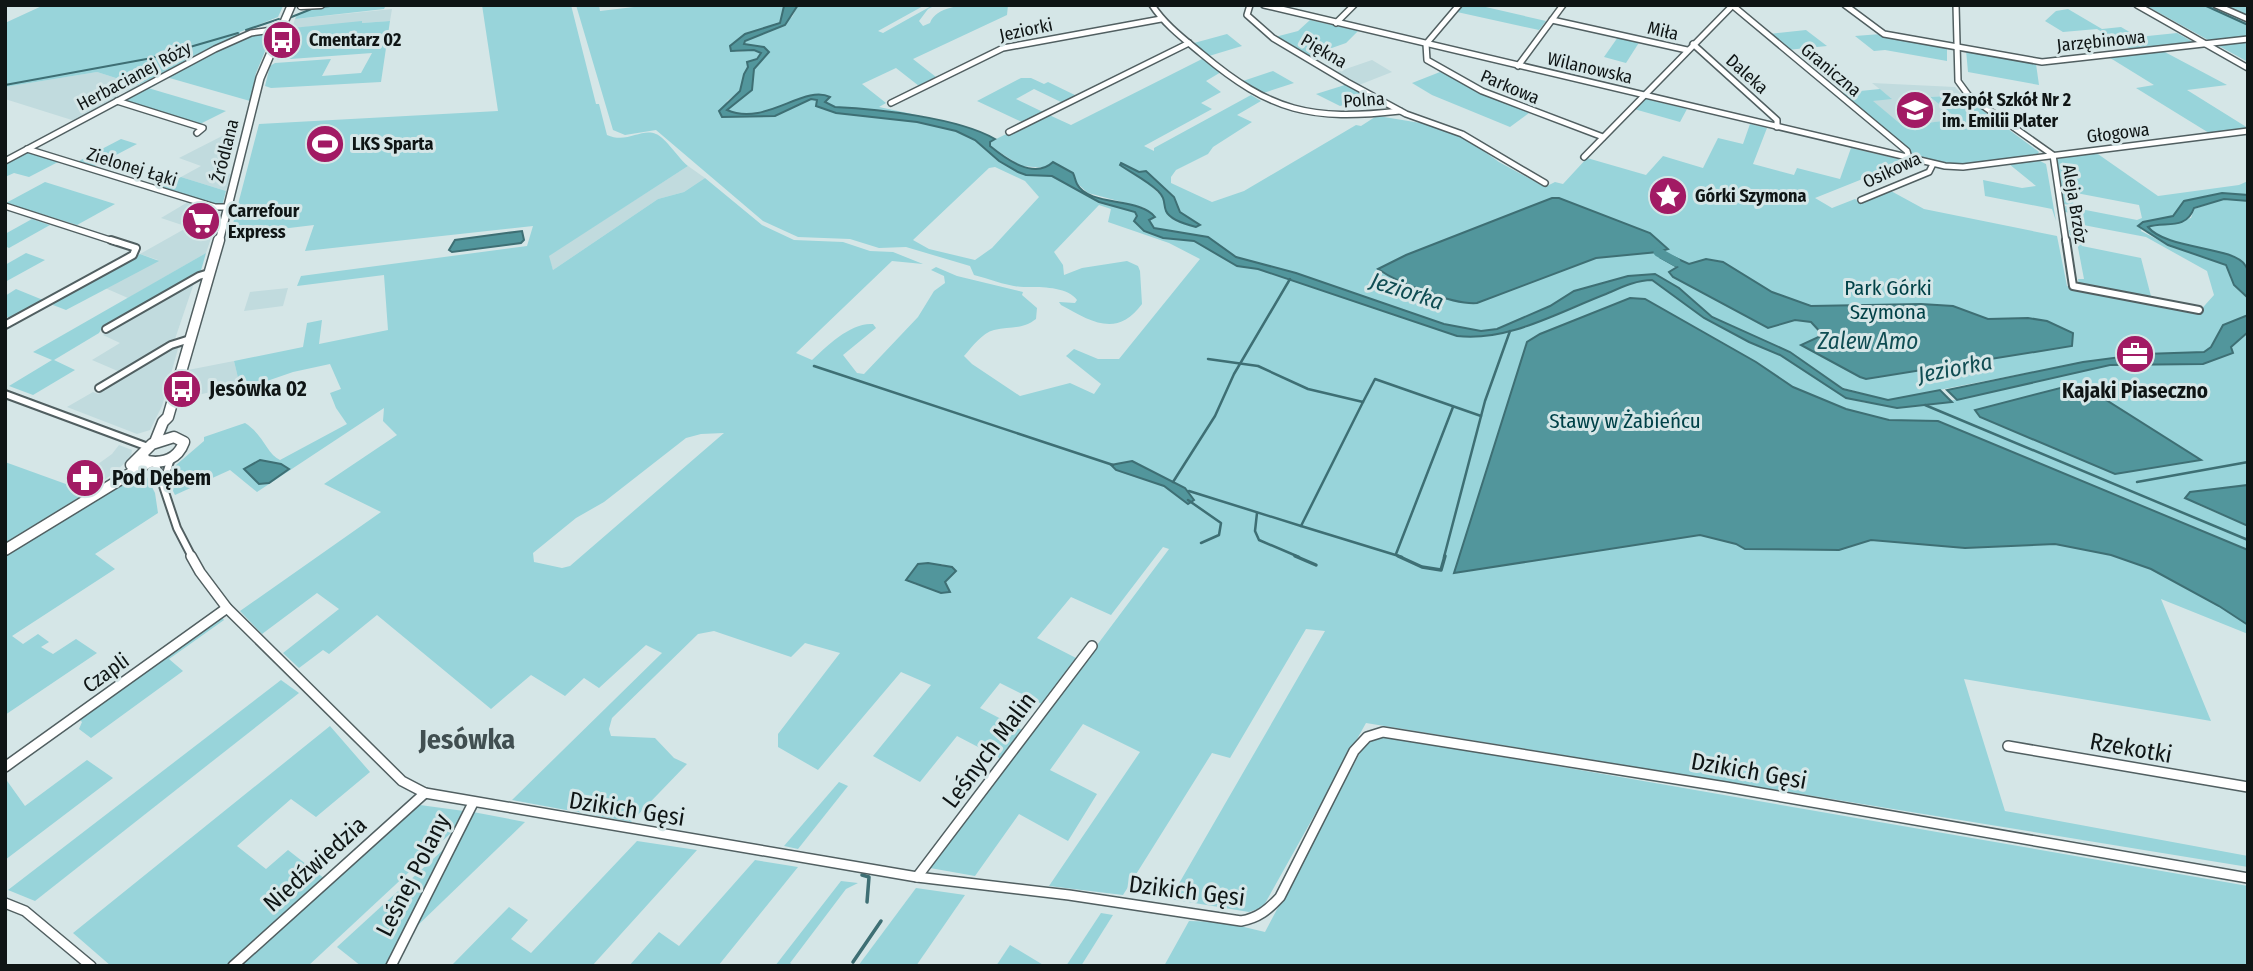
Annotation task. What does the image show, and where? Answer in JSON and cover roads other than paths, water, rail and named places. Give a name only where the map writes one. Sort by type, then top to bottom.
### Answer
[{"type":"main road","name":"Źródlana","points":[[150,454],[163,422],[168,417],[229,207],[260,78],[286,16],[297,6]]},
{"type":"main road","name":"Źródlana","points":[[168,417],[171,438],[181,439],[184,444],[171,458]]},
{"type":"main road","points":[[5,550],[114,481],[171,438]]},
{"type":"main road","points":[[150,454],[171,458]]},
{"type":"street","points":[[297,6],[321,5]]},
{"type":"street","points":[[1152,5],[1161,19]]},
{"type":"street","name":"Piękna","points":[[1250,5],[1247,15],[1255,26],[1400,111]]},
{"type":"street","name":"Wilanowska","points":[[1264,5],[1909,158]]},
{"type":"street","points":[[1336,23],[1354,5]]},
{"type":"street","points":[[1426,44],[1459,5]]},
{"type":"street","points":[[1518,66],[1563,5]]},
{"type":"street","points":[[1584,157],[1731,5]]},
{"type":"street","name":"Graniczna","points":[[1731,5],[1906,152],[1909,158]]},
{"type":"street","name":"Jarzębinowa","points":[[1845,5],[1884,34],[2042,62],[2248,39]]},
{"type":"street","name":"Aleja Brzóz","points":[[1956,5],[1958,81],[1965,91],[2053,155],[2073,286],[2199,310]]},
{"type":"street","points":[[2137,5],[2248,68]]},
{"type":"street","points":[[2216,5],[2248,19]]},
{"type":"street","name":"Polna","points":[[1161,19],[1251,93],[1287,109],[1315,115],[1340,116],[1400,111],[1460,132],[1521,174],[1545,183]]},
{"type":"street","name":"Jeziorki","points":[[891,103],[1003,48],[1161,19]]},
{"type":"street","name":"Miła","points":[[1552,20],[1687,50]]},
{"type":"street","name":"Herbacianej Róży","points":[[5,160],[215,49],[251,33],[280,29]]},
{"type":"street","points":[[1009,132],[1189,43]]},
{"type":"street","name":"Parkowa","points":[[1426,44],[1427,60],[1446,73],[1524,108],[1603,138]]},
{"type":"street","name":"Daleka","points":[[1693,44],[1777,120],[1777,127]]},
{"type":"street","points":[[117,101],[203,128],[197,133]]},
{"type":"street","name":"Głogowa","points":[[1909,158],[1963,167],[2248,131]]},
{"type":"street","name":"Zielonej Łąki","points":[[27,149],[215,208],[229,207]]},
{"type":"street","name":"Osikowa","points":[[1861,200],[1928,172],[1933,164]]},
{"type":"street","points":[[5,206],[136,248],[133,256],[5,325]]},
{"type":"street","points":[[106,329],[199,276],[209,273]]},
{"type":"street","points":[[99,388],[170,345],[190,339]]},
{"type":"street","points":[[5,394],[150,454]]},
{"type":"street","name":"Dzikich Gęsi","points":[[150,454],[183,539],[200,572],[227,608],[401,781],[425,793],[473,803],[916,877],[1069,895],[1241,920],[1254,919],[1263,915],[1280,897],[1354,751],[1367,737],[1383,732],[1726,787],[2248,878]]},
{"type":"street","points":[[163,484],[171,458]]},
{"type":"street","name":"Czapli","points":[[5,767],[227,608]]},
{"type":"street","name":"Leśnych Malin","points":[[916,877],[1092,646]]},
{"type":"street","name":"Rzekotki","points":[[2008,746],[2248,787]]},
{"type":"street","name":"Niedźwiedzia","points":[[233,966],[425,793]]},
{"type":"street","name":"Leśnej Polany","points":[[391,966],[473,803]]},
{"type":"street","points":[[5,903],[26,911],[91,966]]},
{"type":"water","points":[[798,5],[785,25],[745,41],[744,44],[764,47],[769,52],[754,69],[752,90],[727,110],[741,114],[755,113],[808,96],[820,95],[830,97],[825,102],[835,107],[895,112],[961,125],[995,139],[990,142],[990,146],[1020,166],[1037,169],[1053,162],[1073,173],[1077,184],[1092,196],[1148,211],[1155,217],[1149,220],[1154,228],[1208,237],[1236,257],[1296,273],[1444,324],[1481,331],[1497,329],[1550,306],[1574,291],[1628,276],[1655,274],[1679,288],[1712,317],[1790,352],[1843,389],[1888,400],[1940,390],[1952,402],[1897,408],[1846,398],[1780,355],[1704,318],[1652,280],[1628,285],[1514,330],[1476,337],[1457,336],[1258,269],[1237,266],[1194,241],[1163,238],[1144,231],[1134,221],[1137,216],[1135,212],[1099,202],[1052,176],[1018,172],[999,161],[975,140],[956,131],[917,122],[836,113],[816,106],[817,100],[811,99],[775,116],[722,117],[719,111],[740,91],[748,67],[747,62],[757,59],[761,53],[754,50],[731,51],[730,46],[745,34],[780,23],[784,6]]},
{"type":"water","points":[[1121,163],[1139,172],[1146,171],[1174,197],[1180,212],[1200,225],[1196,227],[1171,217],[1158,191],[1120,165]]},
{"type":"water","points":[[2222,193],[2248,195],[2248,201],[2224,199],[2194,208],[2186,220],[2180,223],[2148,227],[2169,240],[2238,259],[2248,272],[2248,298],[2234,285],[2226,265],[2168,245],[2138,226],[2143,222],[2173,216],[2184,201]]},
{"type":"water","points":[[1552,198],[1559,198],[1650,233],[1668,249],[1596,258],[1477,303],[1467,303],[1426,292],[1378,269],[1406,255]]},
{"type":"water","points":[[522,231],[524,240],[521,243],[452,252],[449,250],[455,240]]},
{"type":"water","name":"Zalew Amo","points":[[1669,255],[1689,264],[1706,259],[1723,262],[1772,292],[1811,306],[1953,306],[1988,319],[2028,318],[2047,321],[2073,333],[2072,346],[1866,379],[1801,345],[1823,335],[1811,322],[1795,320],[1768,328],[1673,277],[1669,272],[1677,267],[1661,258]]},
{"type":"water","name":"Stawy w Żabieńcu","points":[[1630,298],[1645,299],[1756,362],[1793,387],[1846,409],[1889,420],[1938,421],[2248,550],[2248,625],[2151,569],[2111,555],[2055,544],[1965,548],[1871,540],[1839,550],[1745,549],[1736,544],[1700,535],[1454,573],[1527,342],[1540,334]]},
{"type":"water","points":[[2248,315],[2248,332],[2231,347],[2233,353],[2203,364],[2110,365],[1957,400],[1947,390],[2083,362],[2144,354],[2204,352],[2211,347],[2223,325]]},
{"type":"water","points":[[2076,384],[2087,388],[2201,460],[2115,474],[1980,417],[1975,410]]},
{"type":"water","points":[[260,460],[281,464],[289,469],[269,483],[259,484],[244,469]]},
{"type":"water","points":[[1132,461],[1185,488],[1194,500],[1188,504],[1164,486],[1116,470],[1111,465]]},
{"type":"water","points":[[2248,485],[2248,526],[2185,498],[2190,492]]},
{"type":"water","points":[[918,564],[952,567],[956,571],[945,582],[950,592],[941,593],[906,580]]},
{"type":"waterway","points":[[321,7],[339,5]]},
{"type":"waterway","points":[[2204,5],[2248,25]]},
{"type":"waterway","points":[[289,18],[314,8]]},
{"type":"waterway","points":[[246,30],[279,19]]},
{"type":"waterway","points":[[5,85],[152,58],[238,33]]},
{"type":"waterway","points":[[1658,252],[1676,262]]},
{"type":"waterway","points":[[1240,364],[1290,279]]},
{"type":"waterway","points":[[1444,557],[1485,401],[1510,331]]},
{"type":"waterway","points":[[1208,359],[1240,364]]},
{"type":"waterway","points":[[1173,482],[1215,416],[1240,364]]},
{"type":"waterway","points":[[1240,364],[1258,366],[1308,389],[1363,402]]},
{"type":"waterway","points":[[814,366],[1113,465]]},
{"type":"waterway","points":[[1363,402],[1375,379],[1481,416]]},
{"type":"waterway","points":[[1301,526],[1363,402]]},
{"type":"waterway","points":[[1925,405],[2248,540]]},
{"type":"waterway","points":[[1396,554],[1453,407]]},
{"type":"waterway","points":[[2137,482],[2248,462]]},
{"type":"waterway","points":[[1189,491],[1301,526]]},
{"type":"waterway","points":[[1188,500],[1221,523],[1219,535],[1201,543]]},
{"type":"waterway","points":[[1257,513],[1255,531],[1259,540],[1299,557]]},
{"type":"waterway","points":[[1301,526],[1402,557]]},
{"type":"waterway","points":[[1295,556],[1316,565]]},
{"type":"waterway","points":[[1398,556],[1422,567],[1441,570],[1445,556]]},
{"type":"waterway","points":[[862,875],[869,877],[867,902]]},
{"type":"waterway","points":[[853,962],[881,921]]},
{"type":"place","name":"Cmentarz 02","points":[[282,40]]},
{"type":"place","name":"Zespół Szkół Nr 2 im. Emilii Plater","points":[[1915,110]]},
{"type":"place","name":"LKS Sparta","points":[[325,144]]},
{"type":"place","name":"Górki Szymona","points":[[1668,196]]},
{"type":"place","name":"Carrefour Express","points":[[201,221]]},
{"type":"place","name":"Kajaki Piaseczno","points":[[2135,354]]},
{"type":"place","name":"Jesówka 02","points":[[182,389]]},
{"type":"place","name":"Pod Dębem","points":[[85,478]]},
{"type":"district","name":"Jesówka","points":[[467,739]]},
{"type":"park label","name":"Park Górki Szymona","points":[[1888,300]]},
{"type":"water label","name":"Jeziorka","points":[[1407,291]]},
{"type":"water label","name":"Jeziorka","points":[[1955,368]]}]
